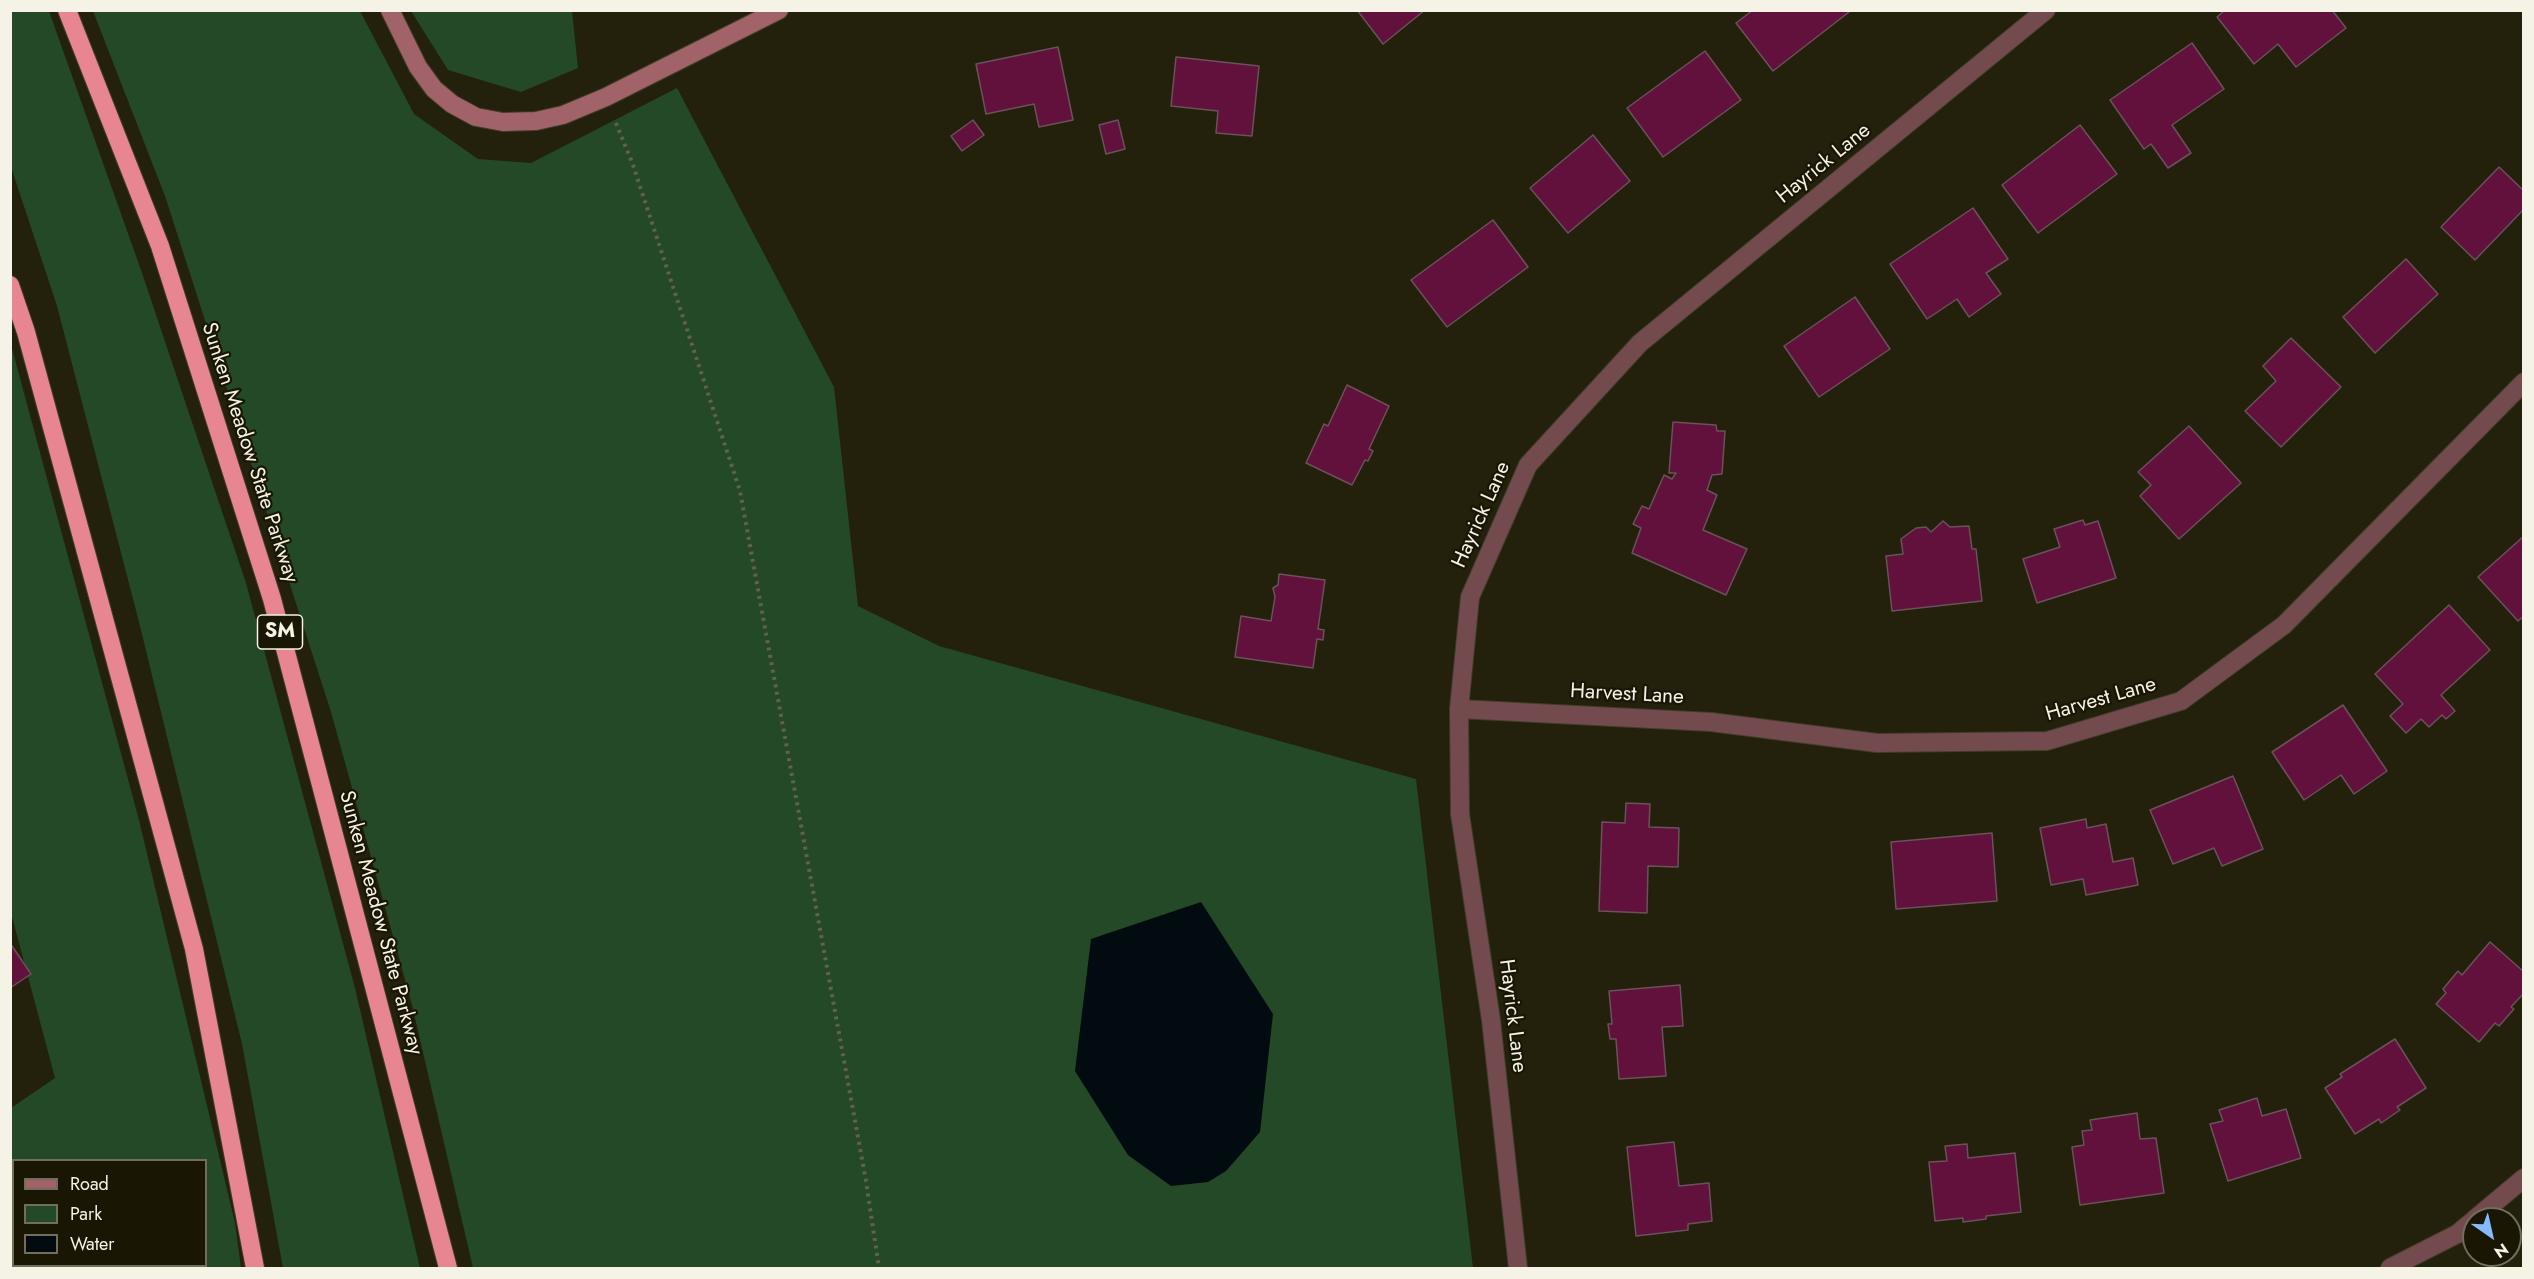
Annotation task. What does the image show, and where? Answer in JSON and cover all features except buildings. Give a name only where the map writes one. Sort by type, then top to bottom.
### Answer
[{"type":"highway","name":"Sunken Meadow State Parkway","points":[[67,10],[160,246],[272,599],[448,1269]]},
{"type":"highway","points":[[10,285],[29,343],[194,949],[255,1269]]},
{"type":"street","points":[[390,10],[418,67],[434,88],[452,104],[476,117],[503,122],[536,121],[563,115],[606,97],[779,10]]},
{"type":"street","name":"Hayrick Lane","points":[[1518,1269],[1491,1020],[1460,814],[1459,709],[1470,597],[1528,465],[1640,343],[2046,10]]},
{"type":"street","name":"Harvest Lane","points":[[1459,709],[1711,722],[1877,743],[2047,741],[2181,700],[2284,625],[2523,382]]},
{"type":"street","points":[[2488,1207],[2523,1178]]},
{"type":"street","points":[[2390,1269],[2462,1230]]},
{"type":"path","points":[[606,97],[633,165],[740,491],[866,1182],[879,1269]]},
{"type":"green space","points":[[10,11],[49,11],[141,270],[246,583],[355,988],[420,1268],[283,1268],[242,1044],[139,622],[57,306],[11,167]]},
{"type":"green space","points":[[93,11],[360,11],[414,114],[478,159],[531,163],[677,88],[834,387],[858,606],[939,646],[1416,779],[1473,1268],[473,1268],[412,1005],[331,712],[165,196]]},
{"type":"green space","points":[[411,11],[572,11],[578,68],[521,92],[448,70]]},
{"type":"green space","points":[[10,341],[139,820],[235,1223],[241,1268],[11,1268],[11,1108],[55,1078],[11,913]]},
{"type":"water","points":[[1201,902],[1273,1014],[1260,1132],[1226,1171],[1208,1182],[1171,1186],[1128,1155],[1075,1071],[1091,939]]}]
